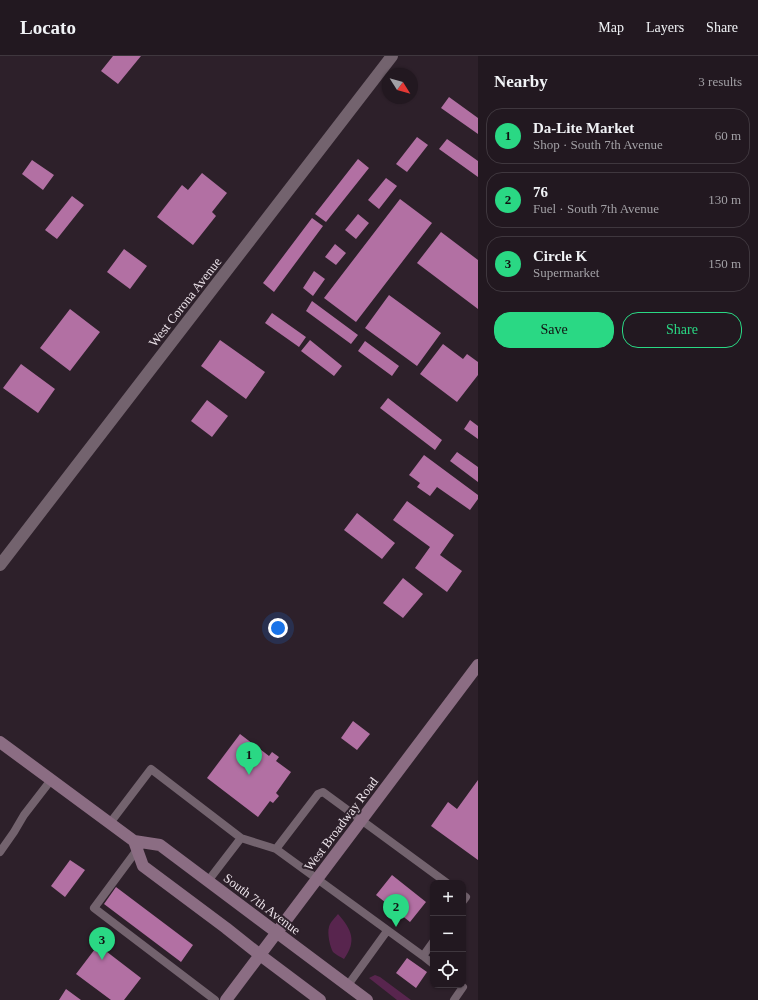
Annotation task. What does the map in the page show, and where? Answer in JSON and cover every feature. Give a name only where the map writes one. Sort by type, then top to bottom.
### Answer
[{"type":"main road","name":"West Broadway Road","points":[[226,1000],[478,665]]},
{"type":"main road","name":"South 7th Avenue","points":[[0,742],[110,823],[136,846],[143,866],[320,1000]]},
{"type":"main road","name":"South 7th Avenue","points":[[136,846],[160,845],[367,1000]]},
{"type":"street","name":"West Corona Avenue","points":[[0,564],[392,56]]},
{"type":"lane","points":[[110,823],[151,769],[241,838],[276,850],[430,962]]},
{"type":"lane","points":[[0,852],[24,814],[51,780]]},
{"type":"lane","points":[[276,850],[318,794],[323,792],[443,880]]},
{"type":"lane","points":[[208,881],[241,838]]},
{"type":"lane","points":[[136,846],[94,908],[215,1000]]},
{"type":"lane","points":[[348,985],[388,931]]},
{"type":"lane","points":[[423,956],[430,946]]},
{"type":"lane","points":[[454,1000],[462,988]]},
{"type":"shaded area","points":[[338,914],[347,925],[352,941],[351,947],[344,959],[333,952],[328,930],[331,922]]},
{"type":"shaded area","points":[[375,975],[380,977],[411,1000],[397,1000],[369,978]]},
{"type":"building","points":[[113,56],[141,56],[118,84],[101,71]]},
{"type":"building","points":[[449,97],[478,118],[478,134],[441,108]]},
{"type":"building","points":[[417,137],[428,145],[407,172],[396,164]]},
{"type":"building","points":[[447,139],[478,161],[478,177],[439,149]]},
{"type":"building","points":[[358,159],[369,168],[326,222],[315,214]]},
{"type":"building","points":[[32,160],[54,175],[43,190],[22,174]]},
{"type":"building","points":[[202,173],[227,193],[212,212],[216,216],[193,245],[157,217],[182,185],[188,190]]},
{"type":"building","points":[[386,178],[397,186],[379,209],[368,200]]},
{"type":"building","points":[[72,196],[84,205],[57,239],[45,230]]},
{"type":"building","points":[[400,199],[432,223],[356,322],[324,298]]},
{"type":"building","points":[[358,214],[369,223],[356,239],[345,230]]},
{"type":"building","points":[[312,218],[323,226],[274,292],[263,283]]},
{"type":"building","points":[[441,232],[478,260],[478,309],[417,263]]},
{"type":"building","points":[[335,244],[346,253],[336,265],[325,257]]},
{"type":"building","points":[[124,249],[147,266],[130,289],[107,272]]},
{"type":"building","points":[[314,271],[325,279],[313,296],[303,288]]},
{"type":"building","points":[[389,295],[441,333],[417,366],[365,328]]},
{"type":"building","points":[[312,301],[358,335],[351,344],[306,311]]},
{"type":"building","points":[[70,309],[100,332],[70,371],[40,348]]},
{"type":"building","points":[[272,313],[306,337],[299,347],[265,323]]},
{"type":"building","points":[[220,340],[265,372],[246,399],[201,366]]},
{"type":"building","points":[[310,340],[342,366],[334,376],[301,351]]},
{"type":"building","points":[[365,341],[399,366],[392,376],[358,351]]},
{"type":"building","points":[[443,344],[463,359],[467,354],[478,362],[478,375],[457,402],[420,374]]},
{"type":"building","points":[[21,364],[55,389],[38,413],[3,388]]},
{"type":"building","points":[[388,398],[442,440],[435,450],[380,408]]},
{"type":"building","points":[[207,400],[228,416],[212,437],[191,421]]},
{"type":"building","points":[[470,420],[478,426],[478,439],[464,429]]},
{"type":"building","points":[[457,452],[478,467],[478,482],[450,461]]},
{"type":"building","points":[[424,455],[478,495],[478,499],[470,510],[437,487],[430,496],[417,487],[420,483],[409,475]]},
{"type":"building","points":[[407,501],[454,535],[440,555],[462,571],[447,592],[415,568],[430,547],[393,520]]},
{"type":"building","points":[[357,513],[395,543],[382,559],[344,530]]},
{"type":"building","points":[[403,578],[423,594],[403,618],[383,603]]},
{"type":"building","points":[[353,721],[370,734],[357,750],[341,738]]},
{"type":"building","points":[[240,734],[269,756],[272,752],[279,757],[276,761],[291,772],[276,793],[279,796],[273,803],[270,801],[258,817],[207,778]]},
{"type":"building","points":[[478,780],[478,860],[431,826],[448,802],[457,809]]},
{"type":"building","points":[[70,860],[85,870],[65,897],[51,886]]},
{"type":"building","points":[[392,875],[426,902],[410,922],[376,895]]},
{"type":"building","points":[[116,887],[193,945],[181,962],[104,904]]},
{"type":"building","points":[[98,945],[141,978],[124,1000],[111,1000],[76,974]]},
{"type":"building","points":[[407,958],[427,972],[416,988],[396,973]]},
{"type":"building","points":[[66,989],[81,1000],[59,1000]]},
{"type":"place","name":"Da-Lite Market","points":[[249,775]]},
{"type":"place","name":"76","points":[[396,927]]},
{"type":"place","name":"Circle K","points":[[102,960]]}]
